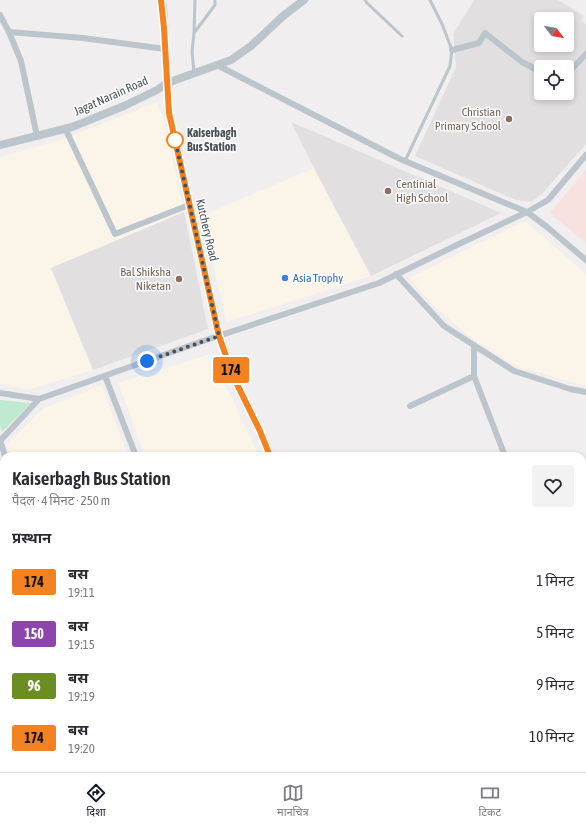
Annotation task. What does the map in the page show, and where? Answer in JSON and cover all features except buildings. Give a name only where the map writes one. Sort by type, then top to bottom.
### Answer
[{"type":"street","name":"Kutchery Road","points":[[161,0],[163,6],[169,113],[219,336],[233,376],[260,431],[268,452]]},
{"type":"street","name":"Jagat Narain Road","points":[[0,145],[72,126],[124,106],[157,90],[167,82],[231,60],[251,46],[283,16],[304,0]]},
{"type":"street","points":[[0,15],[21,62],[37,136]]},
{"type":"street","points":[[5,28],[165,49]]},
{"type":"street","points":[[452,50],[479,43],[485,33],[522,62],[534,68]]},
{"type":"street","points":[[574,67],[586,54]]},
{"type":"street","points":[[217,65],[405,161],[527,212],[586,260]]},
{"type":"street","points":[[65,128],[115,234],[189,205]]},
{"type":"street","points":[[4,452],[0,441],[39,399],[219,336],[379,283],[527,212],[548,200],[586,155]]},
{"type":"street","points":[[396,274],[444,326],[514,371],[586,392]]},
{"type":"street","points":[[474,345],[474,376],[503,452]]},
{"type":"street","points":[[105,376],[134,452]]},
{"type":"street","points":[[410,406],[474,376]]},
{"type":"street","points":[[0,393],[39,399]]},
{"type":"lane","points":[[194,73],[192,52],[195,0]]},
{"type":"lane","points":[[194,33],[215,4],[214,0]]},
{"type":"lane","points":[[365,0],[402,36]]},
{"type":"lane","points":[[405,161],[450,66],[452,50],[442,24],[430,0]]},
{"type":"shaded area","name":"Christian Primary School","points":[[474,0],[558,0],[584,16],[581,21],[586,24],[586,144],[541,195],[531,202],[516,200],[415,156],[456,67],[453,34]]},
{"type":"shaded area","points":[[157,102],[164,119],[184,212],[51,268],[93,370],[27,390],[0,383],[0,157],[63,139]]},
{"type":"shaded area","name":"Centinial High School","points":[[291,122],[501,213],[371,276]]},
{"type":"shaded area","points":[[314,168],[371,276],[227,322],[201,216]]},
{"type":"shaded area","points":[[586,170],[586,243],[550,213]]},
{"type":"shaded area","points":[[184,212],[208,329],[93,370],[51,268]]},
{"type":"shaded area","points":[[525,221],[586,274],[586,386],[517,367],[469,336],[434,306],[409,278]]},
{"type":"shaded area","points":[[211,354],[257,452],[144,452],[118,383]]},
{"type":"shaded area","points":[[102,385],[127,452],[10,452],[7,444],[44,408]]},
{"type":"green space","points":[[0,400],[31,403],[2,432],[0,427]]},
{"type":"bus line","name":"174","points":[[161,0],[163,6],[169,113],[219,336],[233,376],[260,431],[268,452]]},
{"type":"place","name":"Christian Primary School","points":[[509,119]]},
{"type":"place","name":"Kaiserbagh Bus Station","points":[[175,140]]},
{"type":"place","name":"Centinial High School","points":[[388,191]]},
{"type":"place","name":"Asia Trophy","points":[[285,278]]},
{"type":"place","name":"Bal Shiksha Niketan","points":[[179,279]]},
{"type":"route","points":[[147,361],[219,336],[175,140]]}]
